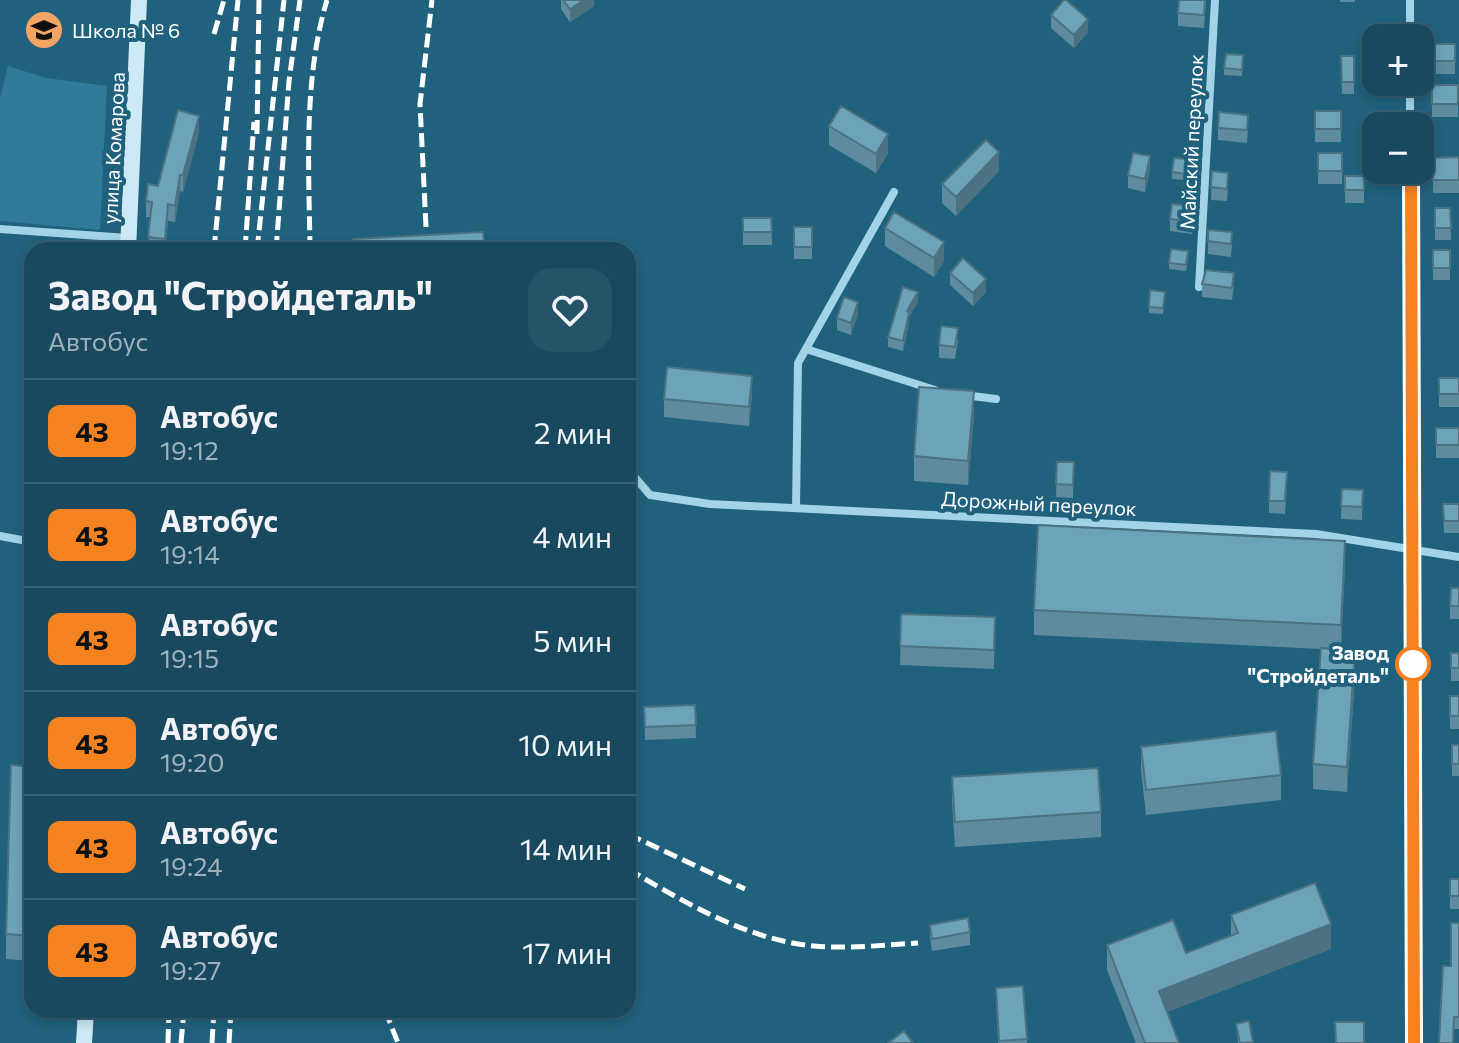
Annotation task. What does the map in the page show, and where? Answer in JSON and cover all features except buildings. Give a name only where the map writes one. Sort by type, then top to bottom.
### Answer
[{"type":"main road","name":"улица Комарова","points":[[128,242],[139,0]]},
{"type":"main road","points":[[84,1043],[86,1018]]},
{"type":"street","name":"Майский переулок","points":[[1199,287],[1215,0]]},
{"type":"street","points":[[1410,0],[1410,24]]},
{"type":"street","points":[[1411,184],[1414,1043]]},
{"type":"street","points":[[796,508],[798,363],[894,192]]},
{"type":"street","points":[[0,229],[111,242]]},
{"type":"street","points":[[806,349],[940,392]]},
{"type":"street","points":[[954,394],[996,399]]},
{"type":"street","name":"Дорожный переулок","points":[[636,478],[650,495],[710,504],[1300,533],[1459,557]]},
{"type":"street","points":[[0,536],[24,540]]},
{"type":"shaded area","points":[[8,66],[46,78],[107,86],[100,230],[0,221],[0,98]]},
{"type":"railway","points":[[214,34],[224,0]]},
{"type":"railway","points":[[215,242],[238,0]]},
{"type":"railway","points":[[257,134],[259,0]]},
{"type":"railway","points":[[258,242],[284,0]]},
{"type":"railway","points":[[277,242],[289,81],[300,0]]},
{"type":"railway","points":[[310,242],[311,93],[319,30],[327,0]]},
{"type":"railway","points":[[426,227],[420,104],[432,0]]},
{"type":"railway","points":[[246,242],[254,122]]},
{"type":"railway","points":[[636,838],[745,889]]},
{"type":"railway","points":[[636,874],[717,918],[789,942],[827,947],[918,943]]},
{"type":"railway","points":[[168,1043],[169,1018]]},
{"type":"railway","points":[[181,1043],[183,1018]]},
{"type":"railway","points":[[212,1043],[214,1018]]},
{"type":"railway","points":[[229,1043],[231,1018]]},
{"type":"railway","points":[[388,1018],[398,1043]]},
{"type":"bus line","name":"43","points":[[1411,184],[1414,1043]]},
{"type":"place","name":"Школа № 6","points":[[44,30]]},
{"type":"place","name":"Завод \"Стройдеталь\"","points":[[1413,664]]}]
